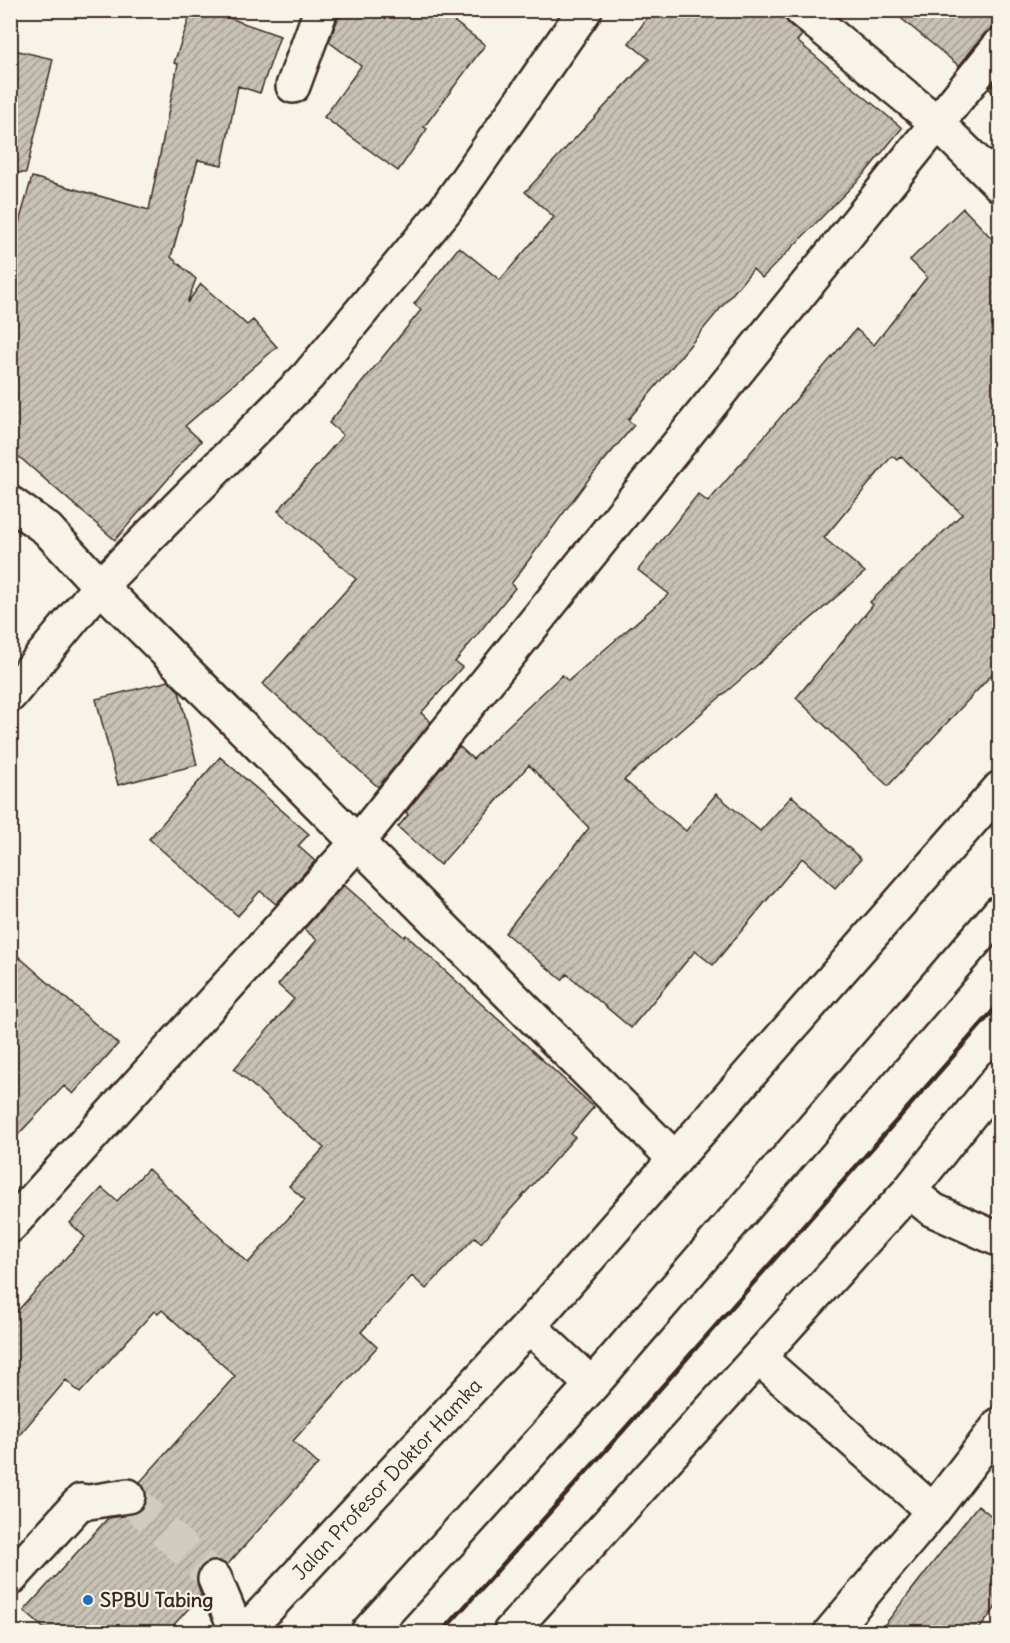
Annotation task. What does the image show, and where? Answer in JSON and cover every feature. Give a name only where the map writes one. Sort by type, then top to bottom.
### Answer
[{"type":"main road","points":[[294,86],[321,10]]},
{"type":"main road","points":[[10,695],[100,586],[309,376],[446,209],[585,10]]},
{"type":"main road","points":[[801,10],[936,122],[999,185]]},
{"type":"main road","points":[[10,1226],[357,843],[999,45]]},
{"type":"main road","points":[[10,503],[47,529],[100,586],[675,1159]]},
{"type":"main road","name":"Jalan Profesor Doktor Hamka","points":[[245,1632],[529,1326],[999,788]]},
{"type":"main road","points":[[368,1632],[592,1385],[999,912]]},
{"type":"main road","points":[[510,1632],[909,1191],[999,1077]]},
{"type":"main road","points":[[909,1191],[933,1210],[999,1240]]},
{"type":"main road","points":[[529,1326],[592,1385]]},
{"type":"main road","points":[[759,1358],[933,1510]]},
{"type":"main road","points":[[831,1632],[933,1510],[999,1424]]},
{"type":"main road","points":[[10,1579],[81,1501],[89,1503],[128,1496]]},
{"type":"main road","points":[[215,1579],[237,1632]]},
{"type":"building","points":[[192,10],[207,10],[280,36],[260,93],[238,86],[222,165],[198,160],[171,257],[196,279],[187,303],[201,284],[247,325],[253,320],[277,347],[185,426],[201,441],[115,540],[10,449],[10,254],[32,177],[149,210],[178,64],[174,63]]},
{"type":"building","points":[[344,10],[439,10],[485,45],[424,127],[427,129],[398,171],[324,117],[361,66],[329,42],[338,18]]},
{"type":"building","points":[[653,10],[783,10],[784,17],[789,24],[802,35],[797,41],[902,128],[866,172],[762,278],[753,269],[628,420],[634,425],[588,480],[511,584],[515,588],[455,662],[462,667],[421,713],[431,722],[378,787],[263,684],[356,579],[278,511],[343,435],[329,423],[421,310],[414,304],[459,247],[500,280],[554,217],[525,192],[649,59],[629,43]]},
{"type":"building","points":[[891,10],[999,10],[999,27],[985,33],[959,66]]},
{"type":"building","points":[[10,49],[53,59],[26,173],[10,172]]},
{"type":"building","points":[[999,76],[999,98],[989,89]]},
{"type":"building","points":[[963,208],[999,246],[999,667],[888,786],[796,698],[873,605],[870,602],[962,514],[901,456],[897,460],[892,456],[824,538],[865,572],[624,780],[686,831],[716,794],[760,831],[792,796],[861,859],[835,888],[802,858],[713,965],[695,951],[631,1028],[567,974],[562,980],[505,933],[589,828],[529,765],[440,865],[398,827],[408,815],[406,812],[459,746],[473,759],[562,675],[568,681],[669,594],[638,570],[698,494],[708,502],[856,329],[874,345],[927,277],[910,260]]},
{"type":"building","points":[[169,681],[179,691],[197,765],[118,785],[96,699]]},
{"type":"building","points":[[220,757],[309,834],[298,846],[315,861],[276,904],[260,891],[238,916],[149,839]]},
{"type":"building","points":[[344,885],[404,937],[406,935],[594,1107],[571,1134],[575,1137],[481,1243],[475,1237],[426,1289],[412,1276],[361,1332],[377,1347],[293,1441],[318,1464],[227,1565],[217,1560],[201,1567],[196,1577],[201,1595],[167,1632],[48,1632],[24,1611],[108,1518],[131,1515],[140,1510],[146,1502],[147,1494],[140,1482],[235,1376],[162,1310],[158,1314],[154,1311],[80,1393],[66,1380],[10,1446],[10,1319],[85,1237],[70,1223],[102,1188],[117,1201],[148,1169],[248,1263],[305,1200],[289,1186],[324,1148],[234,1069],[294,999],[278,985],[317,940],[304,929]]},
{"type":"building","points":[[10,949],[118,1044],[73,1094],[64,1086],[10,1143]]},
{"type":"building","points":[[978,1505],[999,1522],[999,1603],[977,1632],[879,1632]]},
{"type":"tunnel","points":[[128,1496],[215,1579]]},
{"type":"railway","points":[[442,1632],[622,1432],[1000,1003]]},
{"type":"place","name":"SPBU Tabing","points":[[88,1600]]}]
